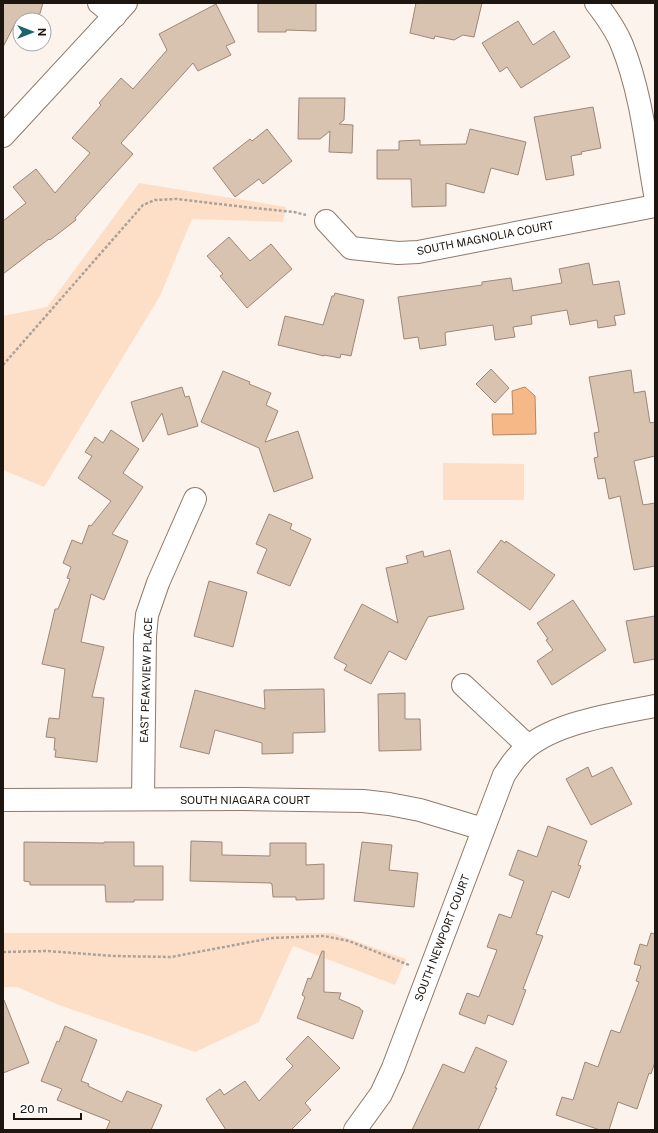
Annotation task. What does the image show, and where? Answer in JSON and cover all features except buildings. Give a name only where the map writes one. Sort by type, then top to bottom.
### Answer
[{"type":"street","points":[[596,3],[607,18],[621,43],[631,71],[636,90],[655,194]]},
{"type":"street","points":[[3,136],[113,7]]},
{"type":"street","name":"SOUTH MAGNOLIA COURT","points":[[326,221],[351,248],[398,253],[418,252],[655,206]]},
{"type":"street","name":"EAST PEAKVIEW PLACE","points":[[143,799],[145,636],[147,615],[158,583],[195,499]]},
{"type":"street","points":[[463,685],[528,746]]},
{"type":"street","name":"SOUTH NEWPORT COURT","points":[[355,1130],[381,1094],[393,1068],[504,775],[519,754],[528,746],[555,730],[601,717],[655,706]]},
{"type":"street","name":"SOUTH NIAGARA COURT","points":[[3,800],[143,799],[363,801],[420,810],[483,829]]},
{"type":"path","points":[[3,365],[143,205],[155,200],[177,199],[294,212],[326,221]]},
{"type":"path","points":[[3,952],[47,952],[114,956],[171,957],[272,938],[324,936],[349,941],[428,973]]},
{"type":"shaded area","points":[[139,183],[286,207],[283,222],[192,219],[160,296],[44,487],[3,470],[3,316],[47,307]]},
{"type":"shaded area","points":[[525,387],[535,396],[536,434],[493,435],[492,414],[513,414],[512,391]]},
{"type":"shaded area","points":[[443,463],[524,464],[524,500],[443,500]]},
{"type":"shaded area","points":[[3,933],[333,933],[406,959],[395,985],[293,946],[259,1022],[195,1052],[59,1005],[17,987],[3,987]]}]
